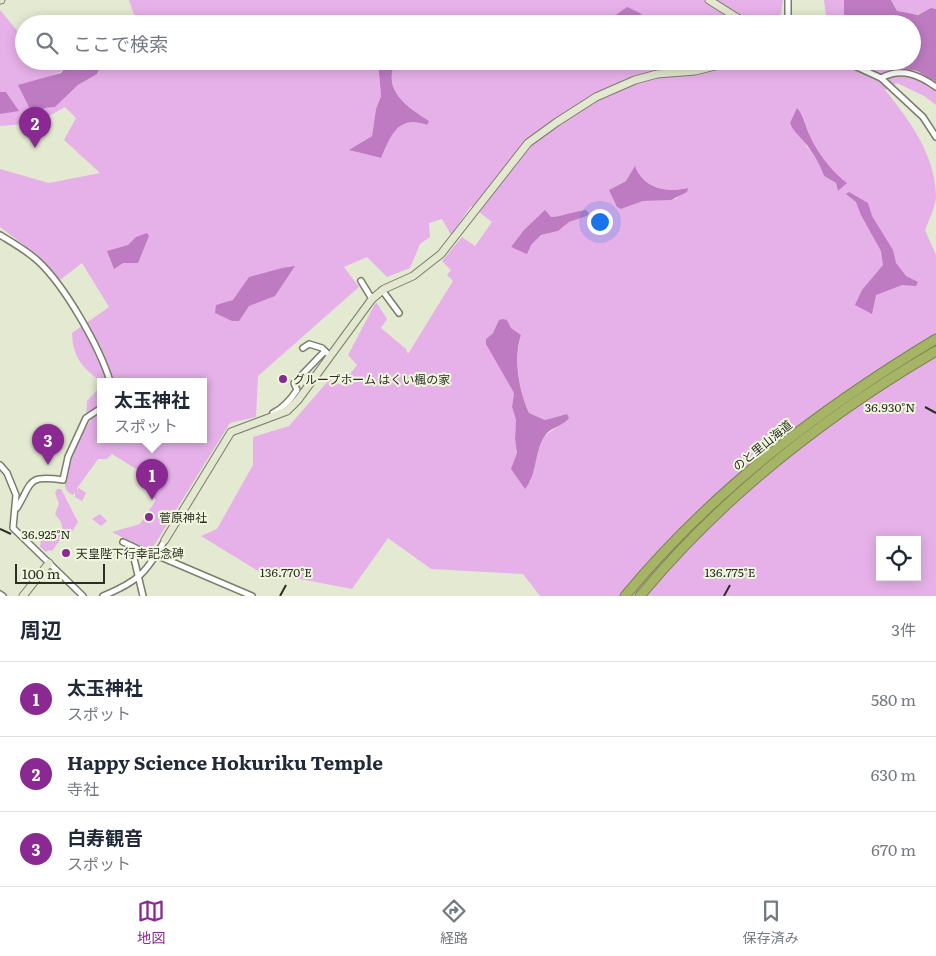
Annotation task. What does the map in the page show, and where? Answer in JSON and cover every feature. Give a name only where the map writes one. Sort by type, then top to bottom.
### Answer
[{"type":"highway","name":"のと里山海道","points":[[625,596],[682,533],[723,493],[767,455],[838,402],[936,339]]},
{"type":"highway","name":"のと里山海道","points":[[640,596],[690,541],[775,462],[844,410],[936,352]]},
{"type":"street","points":[[709,0],[733,15]]},
{"type":"street","points":[[788,0],[788,15]]},
{"type":"street","points":[[103,596],[120,590],[149,569],[164,540],[231,432],[287,411],[298,400],[328,354],[372,299],[382,290],[413,276],[441,254],[528,143],[596,97],[634,80],[657,74],[699,70]]},
{"type":"street","points":[[864,70],[882,78],[923,117],[936,137]]},
{"type":"street","points":[[882,78],[897,72],[908,72],[922,77],[936,87]]},
{"type":"street","points":[[0,235],[22,248],[53,276],[101,359],[109,378]]},
{"type":"street","points":[[361,281],[372,299]]},
{"type":"street","points":[[382,290],[399,313]]},
{"type":"street","points":[[302,348],[308,344],[315,344],[328,354]]},
{"type":"street","points":[[263,420],[280,410],[291,399],[297,390],[294,383],[328,354]]},
{"type":"street","points":[[15,511],[29,484],[34,480],[63,480],[68,457],[86,418],[97,411]]},
{"type":"street","points":[[0,465],[13,484],[16,495],[13,528],[83,596]]},
{"type":"street","points":[[123,542],[252,596]]},
{"type":"street","points":[[131,546],[140,577],[143,596]]},
{"type":"street","points":[[23,596],[49,563]]},
{"type":"shaded area","points":[[129,0],[783,0],[781,15],[642,15],[640,13],[626,15],[134,15]]},
{"type":"shaded area","points":[[824,0],[844,0],[844,15],[826,15]]},
{"type":"shaded area","points":[[844,0],[891,0],[897,11],[918,15],[844,15]]},
{"type":"shaded area","points":[[891,0],[936,0],[936,9],[916,15],[908,14],[897,11]]},
{"type":"shaded area","points":[[627,7],[642,15],[616,15]]},
{"type":"shaded area","points":[[931,8],[936,9],[936,82],[917,71],[911,70],[921,70],[921,15],[918,15]]},
{"type":"shaded area","points":[[0,10],[15,28],[15,70],[65,70],[43,79],[45,108],[55,107],[78,85],[97,74],[99,70],[379,70],[381,96],[376,109],[372,136],[350,150],[380,158],[387,142],[402,125],[417,123],[427,125],[399,97],[394,89],[392,70],[908,70],[927,76],[936,82],[936,105],[924,96],[897,83],[885,90],[920,139],[935,182],[936,197],[932,214],[925,230],[936,255],[936,596],[540,596],[523,574],[431,569],[388,538],[352,589],[258,571],[201,536],[217,529],[253,465],[253,437],[289,426],[329,380],[342,385],[357,365],[348,355],[376,302],[387,319],[381,328],[406,349],[408,354],[453,281],[447,275],[451,270],[442,261],[462,237],[475,246],[492,222],[471,206],[451,235],[442,219],[429,223],[430,237],[420,244],[410,268],[387,277],[367,257],[344,267],[359,287],[258,376],[256,417],[230,423],[150,552],[112,532],[140,524],[156,500],[141,483],[141,472],[112,454],[107,459],[98,459],[78,487],[77,490],[79,488],[86,493],[82,501],[75,497],[75,492],[73,495],[66,490],[65,481],[71,457],[94,415],[86,418],[87,401],[97,390],[97,443],[207,443],[207,378],[97,379],[80,361],[74,349],[72,333],[109,307],[82,263],[60,280],[24,245],[0,227],[0,169],[49,183],[100,173],[64,140],[76,118],[65,107],[37,123],[0,126],[0,114],[18,110],[6,92],[0,92]],"holes":[[[803,115],[805,124],[825,161],[846,183],[838,191],[836,183],[824,176],[820,164],[806,145]],[[638,174],[643,179],[660,188],[673,190],[687,188],[676,199],[643,201],[621,209],[609,190]],[[582,210],[587,216],[569,222],[558,231],[541,235],[531,245],[511,248],[551,217],[565,216]],[[507,320],[511,328],[521,335],[518,354],[520,385],[529,413],[545,420],[567,414],[566,421],[544,436],[538,448],[530,483],[517,453],[515,439],[516,420],[512,407],[514,393],[486,339]]]},
{"type":"shaded area","points":[[64,70],[99,70],[97,74],[78,85],[55,107],[45,108],[34,117],[18,85],[61,73]]},
{"type":"shaded area","points":[[379,70],[392,70],[392,81],[399,97],[405,104],[429,121],[427,125],[409,123],[402,125],[392,135],[381,158],[349,150],[372,136],[376,109],[381,96]]},
{"type":"shaded area","points":[[0,92],[6,92],[19,111],[0,114]]},
{"type":"shaded area","points":[[797,108],[821,155],[836,174],[847,183],[838,191],[836,183],[824,176],[812,152],[790,123]]},
{"type":"shaded area","points":[[635,166],[649,184],[672,190],[688,188],[687,192],[671,200],[643,201],[621,209],[617,207],[609,190],[626,181]]},
{"type":"shaded area","points":[[849,192],[868,203],[872,216],[893,250],[896,263],[906,276],[918,282],[916,286],[902,285],[876,295],[872,314],[855,305],[862,290],[883,265],[881,251],[856,202],[846,194]]},
{"type":"shaded area","points":[[545,210],[551,217],[586,210],[589,213],[587,216],[569,222],[558,231],[541,235],[531,245],[527,254],[511,247],[524,230]]},
{"type":"shaded area","points":[[147,233],[149,236],[138,263],[123,263],[114,269],[107,251],[128,245],[136,237]]},
{"type":"shaded area","points":[[295,266],[275,296],[249,306],[239,321],[232,321],[215,313],[216,305],[233,300],[249,277]]},
{"type":"shaded area","points":[[499,320],[507,320],[511,328],[521,335],[517,354],[518,374],[522,395],[529,413],[545,420],[567,414],[569,418],[549,431],[544,437],[538,450],[532,477],[525,489],[511,469],[517,453],[515,439],[516,420],[512,407],[514,393],[486,344],[486,339],[493,333]]},
{"type":"shaded area","points":[[57,489],[61,489],[78,522],[71,533],[63,530],[61,522],[55,514],[59,504],[55,493]]},
{"type":"shaded area","points":[[100,514],[107,521],[101,526],[92,519]]},
{"type":"shaded area","points":[[50,529],[63,536],[52,551],[46,552],[40,547],[41,539]]},
{"type":"place","name":"Happy Science Hokuriku Temple","points":[[35,148]]},
{"type":"place","name":"グループホーム はくい楓の家","points":[[283,379]]},
{"type":"place","name":"白寿観音","points":[[48,465]]},
{"type":"place","name":"太玉神社","points":[[152,500]]},
{"type":"place","name":"菅原神社","points":[[149,517]]},
{"type":"place","name":"天皇陛下行幸記念碑","points":[[66,553]]}]
